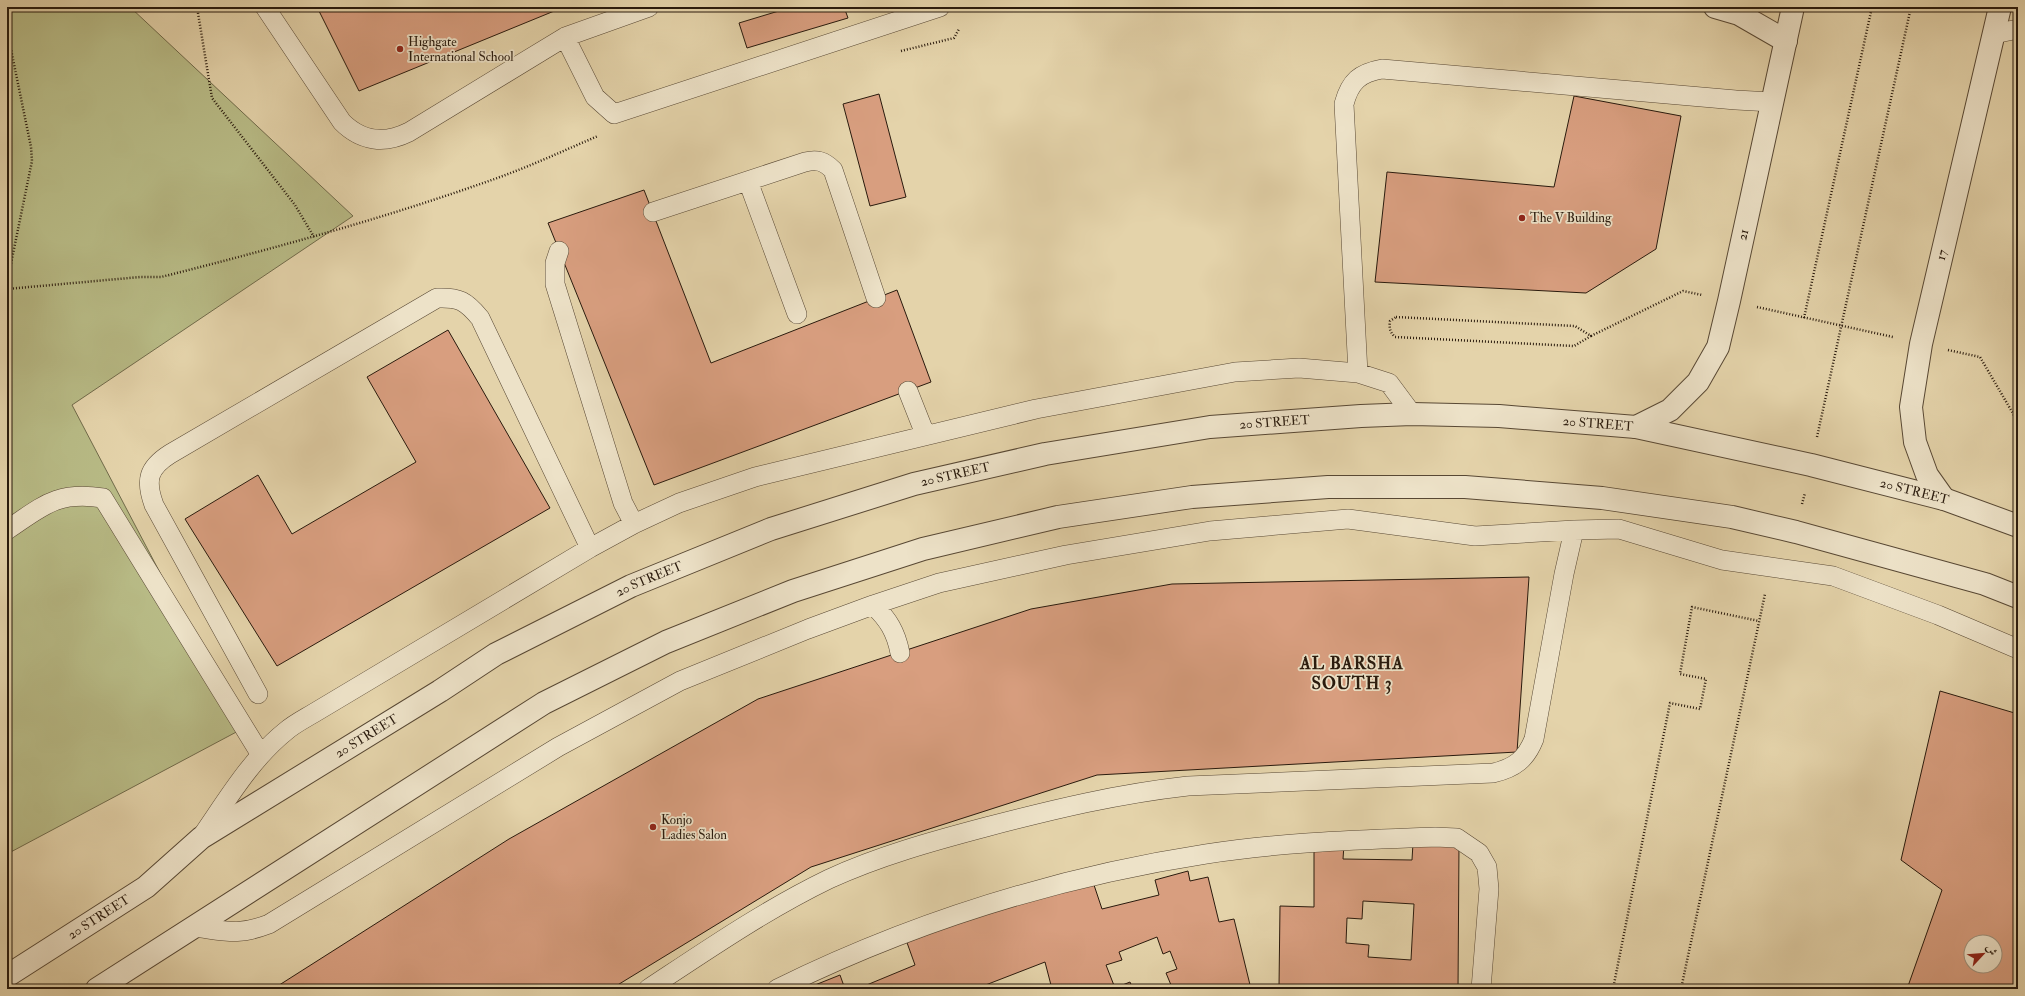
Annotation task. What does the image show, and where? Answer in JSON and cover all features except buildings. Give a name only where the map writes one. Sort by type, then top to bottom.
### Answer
[{"type":"street","points":[[1715,7],[1739,14],[1786,41]]},
{"type":"street","name":"21","points":[[1636,427],[1670,410],[1698,382],[1718,347],[1793,7]]},
{"type":"street","name":"17","points":[[1944,499],[1927,475],[1915,442],[1911,407],[1921,344],[2000,7]]},
{"type":"street","name":"20 STREET","points":[[7,976],[146,887],[201,838],[440,691],[496,654],[631,586],[771,529],[914,484],[1045,454],[1210,427],[1412,414],[1499,416],[1636,427],[1811,465],[1944,499],[2018,526]]},
{"type":"street","points":[[97,989],[544,703],[666,642],[793,591],[923,549],[1058,517],[1192,497],[1328,487],[1465,487],[1602,498],[1732,517],[1796,532],[1985,584],[2018,597]]},
{"type":"lane","points":[[265,7],[342,122],[358,135],[368,139],[382,141],[396,138],[409,132],[565,37],[649,7]]},
{"type":"lane","points":[[565,37],[595,98],[614,114],[940,7]]},
{"type":"lane","points":[[1994,34],[2018,29]]},
{"type":"lane","points":[[1358,373],[1344,104],[1348,90],[1357,79],[1368,71],[1382,68],[1772,102]]},
{"type":"lane","points":[[653,212],[815,160],[826,163],[833,170],[876,298]]},
{"type":"lane","points":[[748,181],[797,314]]},
{"type":"lane","points":[[559,251],[555,263],[555,284],[623,503],[634,524]]},
{"type":"lane","points":[[258,694],[154,505],[148,490],[150,475],[157,462],[437,298],[453,297],[469,305],[480,318],[590,548]]},
{"type":"lane","points":[[201,838],[239,782],[261,755],[286,732],[314,713],[590,548],[679,502],[755,477],[925,434],[1036,409],[1235,372],[1299,368],[1358,373],[1390,383],[1412,414]]},
{"type":"lane","points":[[908,391],[925,434]]},
{"type":"lane","points":[[7,530],[51,501],[70,496],[87,495],[103,498],[261,755]]},
{"type":"lane","points":[[194,927],[236,933],[253,930],[269,924],[558,747],[680,681],[873,605],[939,583],[1058,557],[1210,531],[1348,519],[1475,536],[1619,529],[1722,560],[1833,576],[1938,615],[2018,649]]},
{"type":"lane","points":[[648,989],[740,927],[784,902],[830,879],[884,857],[938,840],[1051,810],[1141,791],[1188,786],[1493,773],[1508,770],[1520,763],[1529,752],[1534,739],[1564,574],[1574,530]]},
{"type":"lane","points":[[873,605],[884,614],[892,626],[900,653]]},
{"type":"lane","points":[[777,989],[818,969],[893,937],[970,909],[1049,886],[1128,868],[1208,854],[1287,845],[1435,838],[1457,838],[1479,853],[1487,867],[1489,889],[1481,989]]},
{"type":"path","points":[[197,7],[212,98],[295,205],[314,237]]},
{"type":"path","points":[[1804,318],[1872,7]]},
{"type":"path","points":[[1796,532],[1911,7]]},
{"type":"path","points":[[900,51],[954,38],[961,25]]},
{"type":"path","points":[[7,30],[31,147],[32,161],[7,282]]},
{"type":"path","points":[[7,289],[140,277],[161,277],[314,237],[388,215],[502,176],[600,135]]},
{"type":"path","points":[[1591,336],[1575,326],[1396,317],[1390,321],[1389,327],[1391,333],[1395,337],[1574,346],[1683,290],[1980,357],[2018,422]]},
{"type":"path","points":[[1681,989],[1765,593],[1783,598],[1788,570]]},
{"type":"path","points":[[1613,989],[1670,703],[1700,709],[1706,679],[1680,674],[1692,607],[1759,621]]},
{"type":"green space","points":[[7,7],[130,7],[353,216],[72,405],[242,729],[7,854]]},
{"type":"place","name":"Highgate International School","points":[[400,49]]},
{"type":"place","name":"The V Building","points":[[1522,218]]},
{"type":"place","name":"Konjo Ladies Salon","points":[[653,827]]},
{"type":"district","name":"AL BARSHA SOUTH 3","points":[[1352,673]]}]
